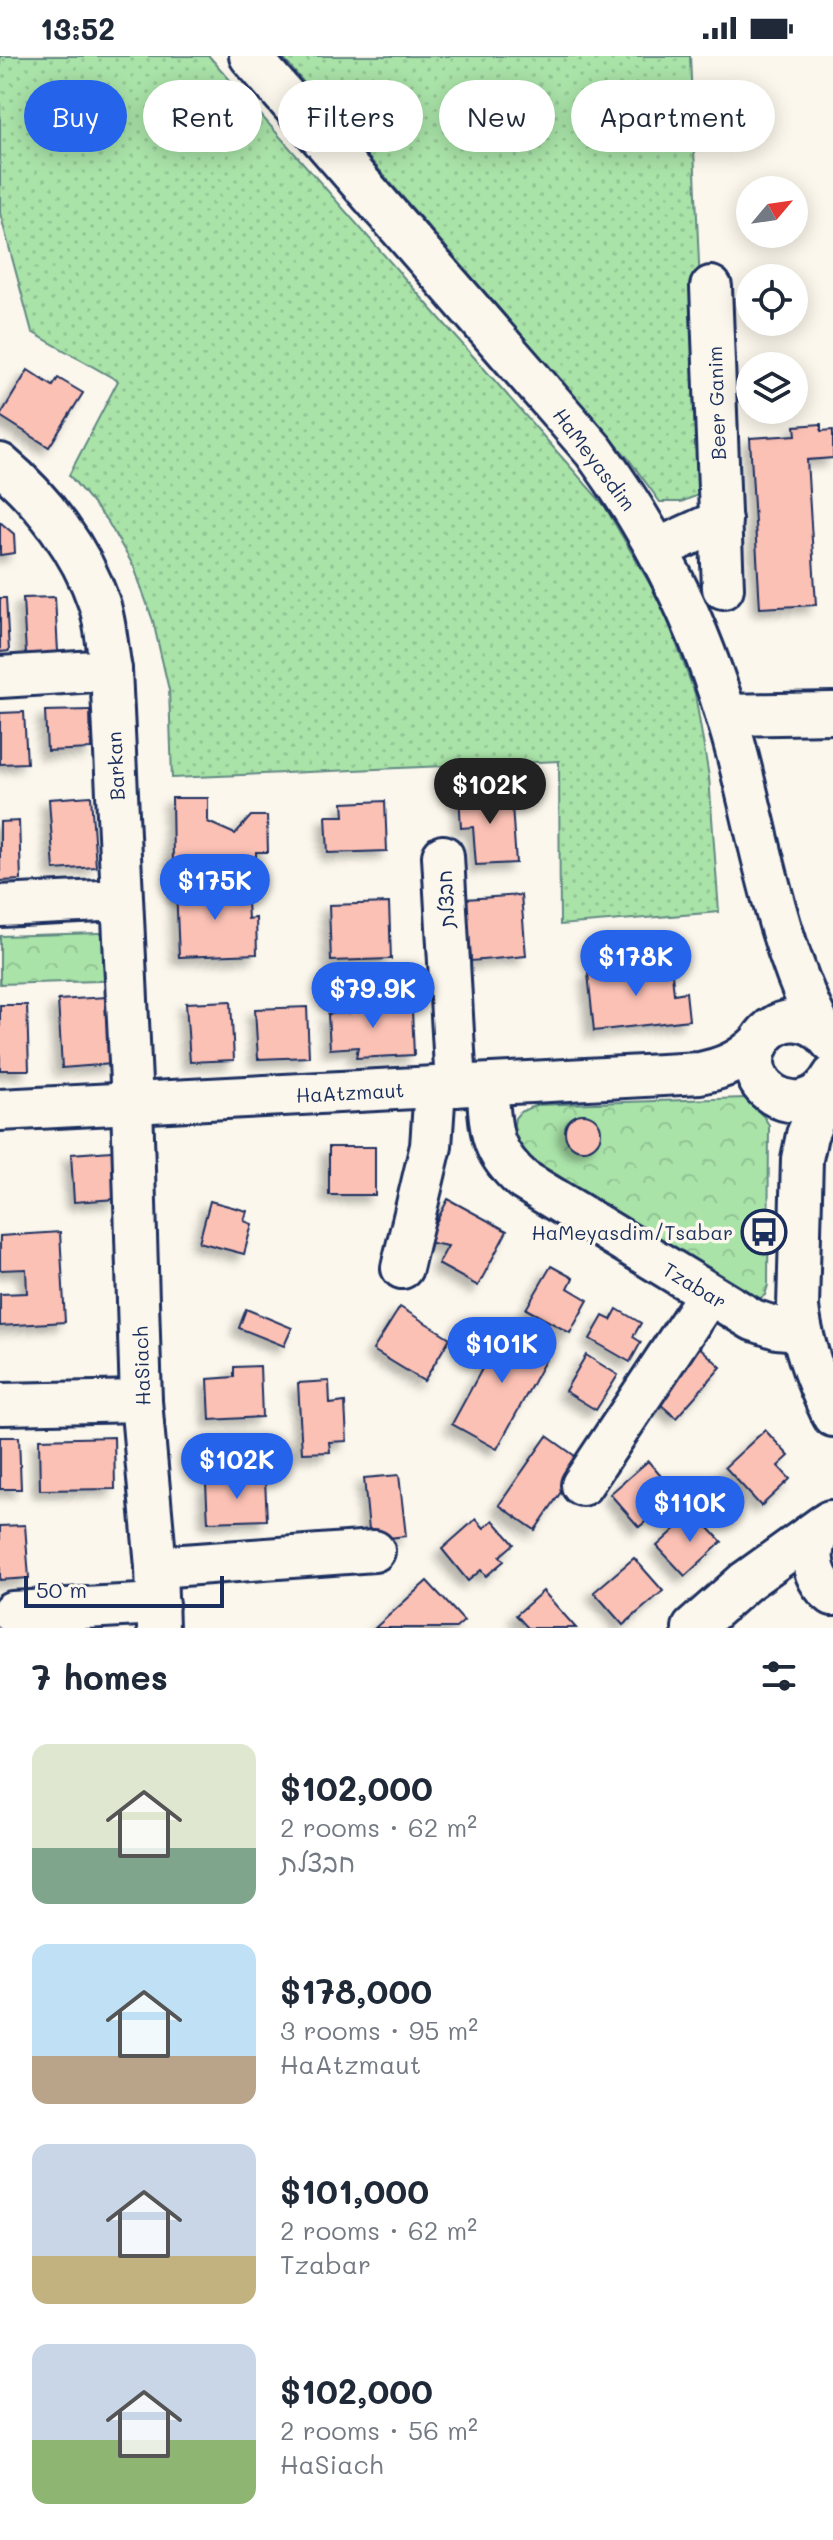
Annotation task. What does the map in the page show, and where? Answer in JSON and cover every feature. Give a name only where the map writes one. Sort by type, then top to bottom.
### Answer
[{"type":"street","name":"HaMeyasdim","points":[[250,56],[594,451],[624,492],[658,549],[699,634],[726,715],[786,947],[830,1054]]},
{"type":"street","name":"Beer Ganim","points":[[711,287],[723,588]]},
{"type":"street","name":"Barkan","points":[[0,464],[21,482],[75,549],[100,604],[111,670],[132,1103]]},
{"type":"street","points":[[658,549],[721,520]]},
{"type":"street","points":[[0,677],[111,670]]},
{"type":"street","points":[[726,715],[833,713]]},
{"type":"street","name":"חבצלת","points":[[443,856],[459,1086]]},
{"type":"street","points":[[0,906],[121,900]]},
{"type":"street","name":"HaMeyasdim","points":[[766,1035],[785,978],[786,947]]},
{"type":"street","points":[[802,1159],[790,1117],[758,1078],[755,1067],[766,1035],[785,1022],[796,1020],[809,1023],[830,1054],[802,1159],[797,1286],[833,1416]]},
{"type":"street","name":"HaAtzmaut","points":[[0,1110],[700,1073],[742,1060],[766,1035]]},
{"type":"street","points":[[772,1093],[798,1102],[810,1100],[830,1054]]},
{"type":"street","name":"HaAtzmaut","points":[[700,1073],[753,1082],[772,1093]]},
{"type":"street","points":[[402,1268],[431,1146],[459,1086]]},
{"type":"street","name":"Tzabar","points":[[459,1086],[492,1134],[497,1151],[506,1165],[523,1180],[753,1320],[814,1344]]},
{"type":"street","name":"HaSiach","points":[[132,1103],[141,1401],[157,1600]]},
{"type":"street","points":[[582,1485],[709,1294]]},
{"type":"street","points":[[2,1404],[141,1401]]},
{"type":"street","points":[[693,1628],[745,1582],[829,1522]]},
{"type":"street","points":[[828,1591],[813,1566],[812,1551],[816,1537],[829,1522]]},
{"type":"street","points":[[12,1612],[157,1600],[374,1551]]},
{"type":"street","points":[[745,1582],[780,1570],[799,1572],[828,1591]]},
{"type":"green space","points":[[0,56],[209,56],[230,80],[143,80],[143,152],[262,152],[262,116],[278,134],[278,152],[293,152],[604,505],[662,605],[695,694],[709,777],[719,912],[560,925],[559,761],[172,778],[169,690],[153,621],[134,567],[108,522],[69,475],[118,381],[32,332],[0,213]]},
{"type":"green space","points":[[281,56],[690,56],[691,80],[571,80],[571,152],[694,152],[701,310],[703,483],[698,495],[681,502],[660,502],[628,458],[364,152],[423,152],[423,80],[302,80]]},
{"type":"green space","points":[[131,932],[132,980],[0,984],[0,936]]},
{"type":"green space","points":[[745,1098],[769,1125],[768,1285],[765,1295],[757,1300],[547,1175],[516,1148],[513,1131],[515,1118],[520,1112],[536,1105]]},
{"type":"building","points":[[28,370],[53,386],[58,378],[83,393],[49,447],[0,416]]},
{"type":"building","points":[[821,424],[821,431],[833,430],[833,458],[807,460],[816,605],[760,608],[750,438],[796,435],[795,426]]},
{"type":"building","points":[[0,522],[14,534],[15,553],[0,555]]},
{"type":"building","points":[[55,597],[58,652],[26,654],[23,598]]},
{"type":"building","points":[[0,598],[6,598],[9,651],[0,652]]},
{"type":"building","points":[[90,710],[91,749],[47,751],[45,711]]},
{"type":"building","points":[[24,712],[27,763],[0,764],[0,713]]},
{"type":"building","points":[[511,791],[516,863],[476,865],[473,827],[461,828],[459,794]]},
{"type":"building","points":[[91,796],[96,867],[54,870],[49,799]]},
{"type":"building","points":[[172,798],[208,798],[208,822],[235,834],[251,816],[267,816],[268,852],[256,852],[256,860],[173,861]]},
{"type":"building","points":[[385,801],[387,851],[328,853],[326,816],[344,816],[343,803]]},
{"type":"building","points":[[19,821],[21,880],[0,881],[0,822]]},
{"type":"building","points":[[246,885],[248,919],[256,918],[257,954],[179,957],[176,888]]},
{"type":"building","points":[[521,895],[526,956],[471,961],[466,899]]},
{"type":"building","points":[[389,903],[391,959],[331,961],[329,905]]},
{"type":"building","points":[[671,963],[674,994],[686,992],[689,1020],[594,1031],[588,973]]},
{"type":"building","points":[[107,997],[112,1064],[62,1068],[58,1000]]},
{"type":"building","points":[[231,1001],[234,1060],[190,1062],[186,1003]]},
{"type":"building","points":[[389,1001],[389,1011],[412,1010],[414,1055],[356,1058],[358,1047],[330,1049],[328,1014],[350,1013],[350,1003]]},
{"type":"building","points":[[0,1005],[27,1005],[29,1070],[0,1070]]},
{"type":"building","points":[[307,1007],[309,1057],[258,1059],[255,1009]]},
{"type":"building","points":[[583,1114],[596,1119],[601,1132],[596,1145],[583,1150],[570,1145],[565,1132],[570,1119]]},
{"type":"building","points":[[329,1147],[375,1147],[375,1195],[329,1195]]},
{"type":"building","points":[[125,1150],[116,1199],[74,1202],[71,1154]]},
{"type":"building","points":[[448,1199],[507,1231],[478,1286],[438,1264],[448,1246],[426,1242]]},
{"type":"building","points":[[210,1201],[247,1211],[244,1221],[252,1224],[244,1254],[199,1242]]},
{"type":"building","points":[[60,1232],[65,1322],[0,1326],[0,1294],[27,1293],[26,1269],[0,1270],[0,1236]]},
{"type":"building","points":[[551,1266],[573,1278],[568,1288],[588,1300],[570,1333],[526,1309]]},
{"type":"building","points":[[400,1307],[450,1338],[424,1381],[373,1350]]},
{"type":"building","points":[[246,1309],[292,1328],[284,1346],[239,1328]]},
{"type":"building","points":[[617,1309],[641,1323],[633,1337],[641,1342],[630,1362],[590,1339],[603,1316],[611,1320]]},
{"type":"building","points":[[508,1321],[553,1346],[497,1449],[452,1424]]},
{"type":"building","points":[[695,1343],[721,1367],[676,1418],[650,1395]]},
{"type":"building","points":[[586,1355],[618,1375],[596,1410],[565,1391]]},
{"type":"building","points":[[260,1366],[262,1417],[210,1420],[208,1379],[234,1377],[234,1367]]},
{"type":"building","points":[[329,1381],[330,1404],[345,1402],[347,1441],[329,1442],[330,1452],[302,1453],[298,1383]]},
{"type":"building","points":[[765,1430],[789,1456],[778,1466],[790,1479],[761,1506],[725,1467]]},
{"type":"building","points":[[547,1436],[582,1461],[535,1530],[499,1505]]},
{"type":"building","points":[[0,1437],[19,1437],[21,1489],[0,1489]]},
{"type":"building","points":[[114,1437],[115,1489],[40,1490],[39,1439]]},
{"type":"building","points":[[648,1461],[677,1495],[639,1527],[610,1494]]},
{"type":"building","points":[[399,1475],[406,1536],[370,1540],[364,1478]]},
{"type":"building","points":[[265,1480],[267,1520],[208,1522],[206,1484]]},
{"type":"building","points":[[694,1512],[722,1542],[685,1576],[657,1546]]},
{"type":"building","points":[[476,1519],[484,1528],[493,1520],[514,1544],[500,1556],[504,1561],[486,1576],[481,1570],[468,1581],[442,1549]]},
{"type":"building","points":[[25,1525],[29,1578],[0,1580],[0,1526]]},
{"type":"building","points":[[634,1558],[663,1591],[623,1625],[594,1592]]},
{"type":"building","points":[[427,1581],[464,1621],[456,1628],[375,1628]]},
{"type":"building","points":[[543,1591],[576,1628],[528,1628],[516,1615]]},
{"type":"place","name":"HaMeyasdim/Tsabar","points":[[764,1232]]}]
